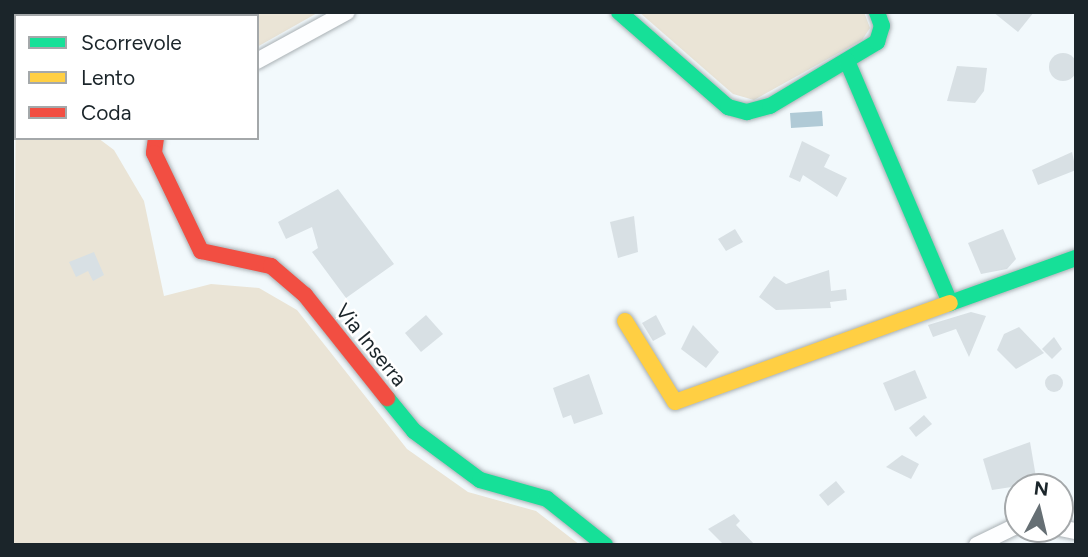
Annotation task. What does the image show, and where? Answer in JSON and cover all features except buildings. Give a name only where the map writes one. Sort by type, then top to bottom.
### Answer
[{"type":"street","points":[[259,60],[347,12]]},
{"type":"street","points":[[619,12],[728,107],[747,112],[770,106],[847,61],[880,37],[877,12]]},
{"type":"street","points":[[847,61],[950,303]]},
{"type":"street","name":"Via Inserra","points":[[156,140],[154,153],[201,251],[271,266],[305,295],[414,431],[480,480],[547,499],[605,545]]},
{"type":"street","points":[[625,321],[675,402],[1076,258]]},
{"type":"street","points":[[976,545],[1004,532]]},
{"type":"shaded area","points":[[28,12],[319,12],[259,46],[259,14]]},
{"type":"shaded area","points":[[639,12],[864,12],[870,28],[862,40],[754,100],[733,94]]},
{"type":"shaded area","points":[[16,140],[101,140],[114,150],[144,201],[164,296],[211,284],[259,288],[297,310],[407,449],[468,492],[536,511],[580,545],[12,545]]},
{"type":"water","points":[[822,111],[823,126],[791,128],[790,113]]},
{"type":"traffic: fast","points":[[619,12],[728,107],[747,112],[770,106],[877,42],[882,26],[877,12]]},
{"type":"traffic: fast","points":[[847,61],[950,303],[1076,258]]},
{"type":"traffic: fast","points":[[387,398],[414,431],[480,480],[547,499],[605,545]]},
{"type":"traffic: slow","points":[[625,321],[675,402],[950,303]]},
{"type":"traffic: jam","points":[[156,140],[154,153],[201,251],[271,266],[305,295],[387,398]]}]
